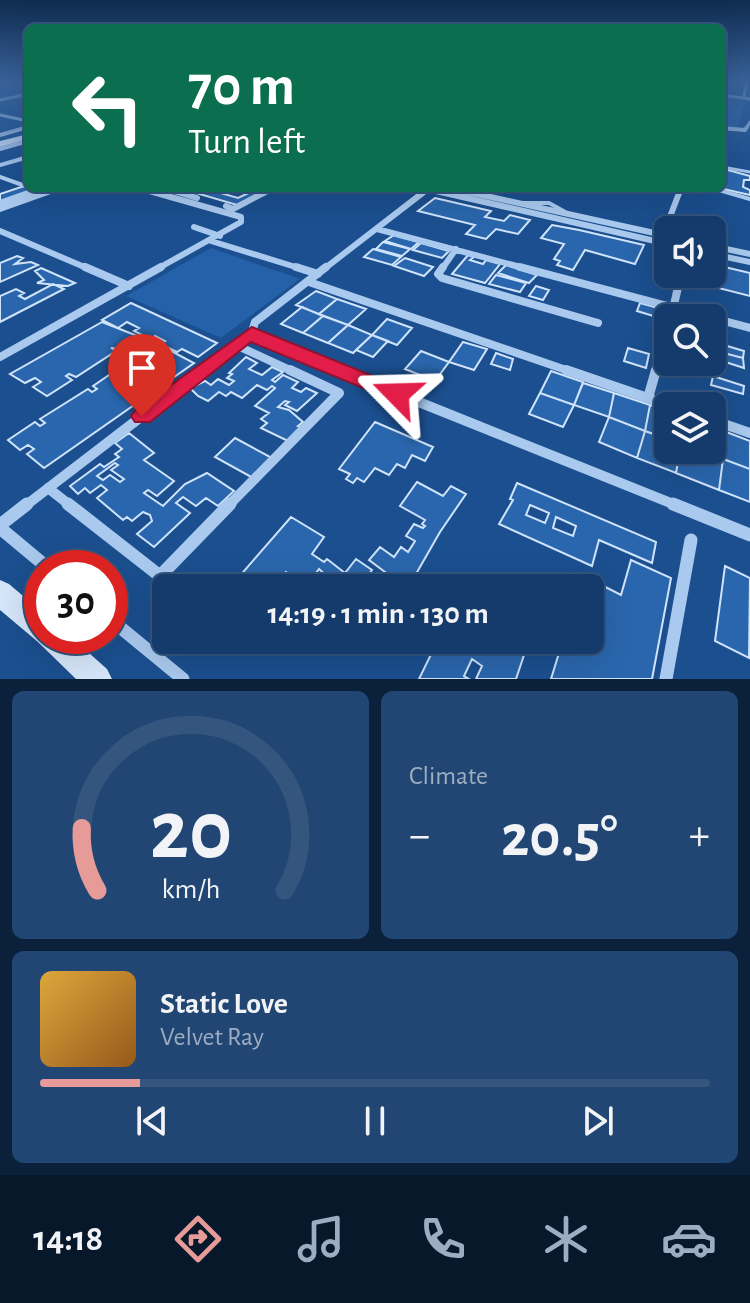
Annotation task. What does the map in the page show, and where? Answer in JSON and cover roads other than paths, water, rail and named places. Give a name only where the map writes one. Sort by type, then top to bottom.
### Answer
[{"type":"main road","points":[[0,142],[24,138]]},
{"type":"main road","points":[[0,142],[24,139]]},
{"type":"main road","points":[[0,593],[24,614]]},
{"type":"main road","points":[[69,654],[97,679]]},
{"type":"street","points":[[0,115],[24,120]]},
{"type":"street","points":[[726,128],[745,130],[750,122]]},
{"type":"street","points":[[0,165],[24,158]]},
{"type":"street","points":[[0,177],[24,185]]},
{"type":"street","points":[[0,206],[27,192]]},
{"type":"street","points":[[0,206],[46,192]]},
{"type":"street","points":[[155,192],[229,210],[265,192]]},
{"type":"street","points":[[0,357],[241,222],[241,217],[229,210],[177,192]]},
{"type":"street","points":[[27,550],[0,527],[236,345],[252,332],[255,322],[421,192]]},
{"type":"street","points":[[443,192],[654,241]]},
{"type":"street","points":[[468,192],[654,233]]},
{"type":"street","points":[[672,216],[680,192]]},
{"type":"street","points":[[194,227],[220,236]]},
{"type":"street","points":[[377,229],[663,304]]},
{"type":"street","points":[[0,231],[129,286]]},
{"type":"street","points":[[211,241],[318,274]]},
{"type":"street","points":[[456,249],[439,269],[438,274],[442,278],[598,323]]},
{"type":"street","points":[[726,249],[750,254]]},
{"type":"street","points":[[726,257],[750,262]]},
{"type":"street","points":[[309,282],[654,400]]},
{"type":"street","points":[[726,321],[750,328]]},
{"type":"street","points":[[252,332],[257,337],[750,535]]},
{"type":"street","points":[[48,488],[160,576],[339,393],[236,345]]},
{"type":"street","points":[[648,398],[654,376]]},
{"type":"street","points":[[726,425],[750,433]]},
{"type":"street","points":[[666,679],[691,540]]},
{"type":"street","points":[[128,634],[183,679]]},
{"type":"lane","points":[[726,168],[750,172]]},
{"type":"lane","points":[[720,192],[750,199]]}]
